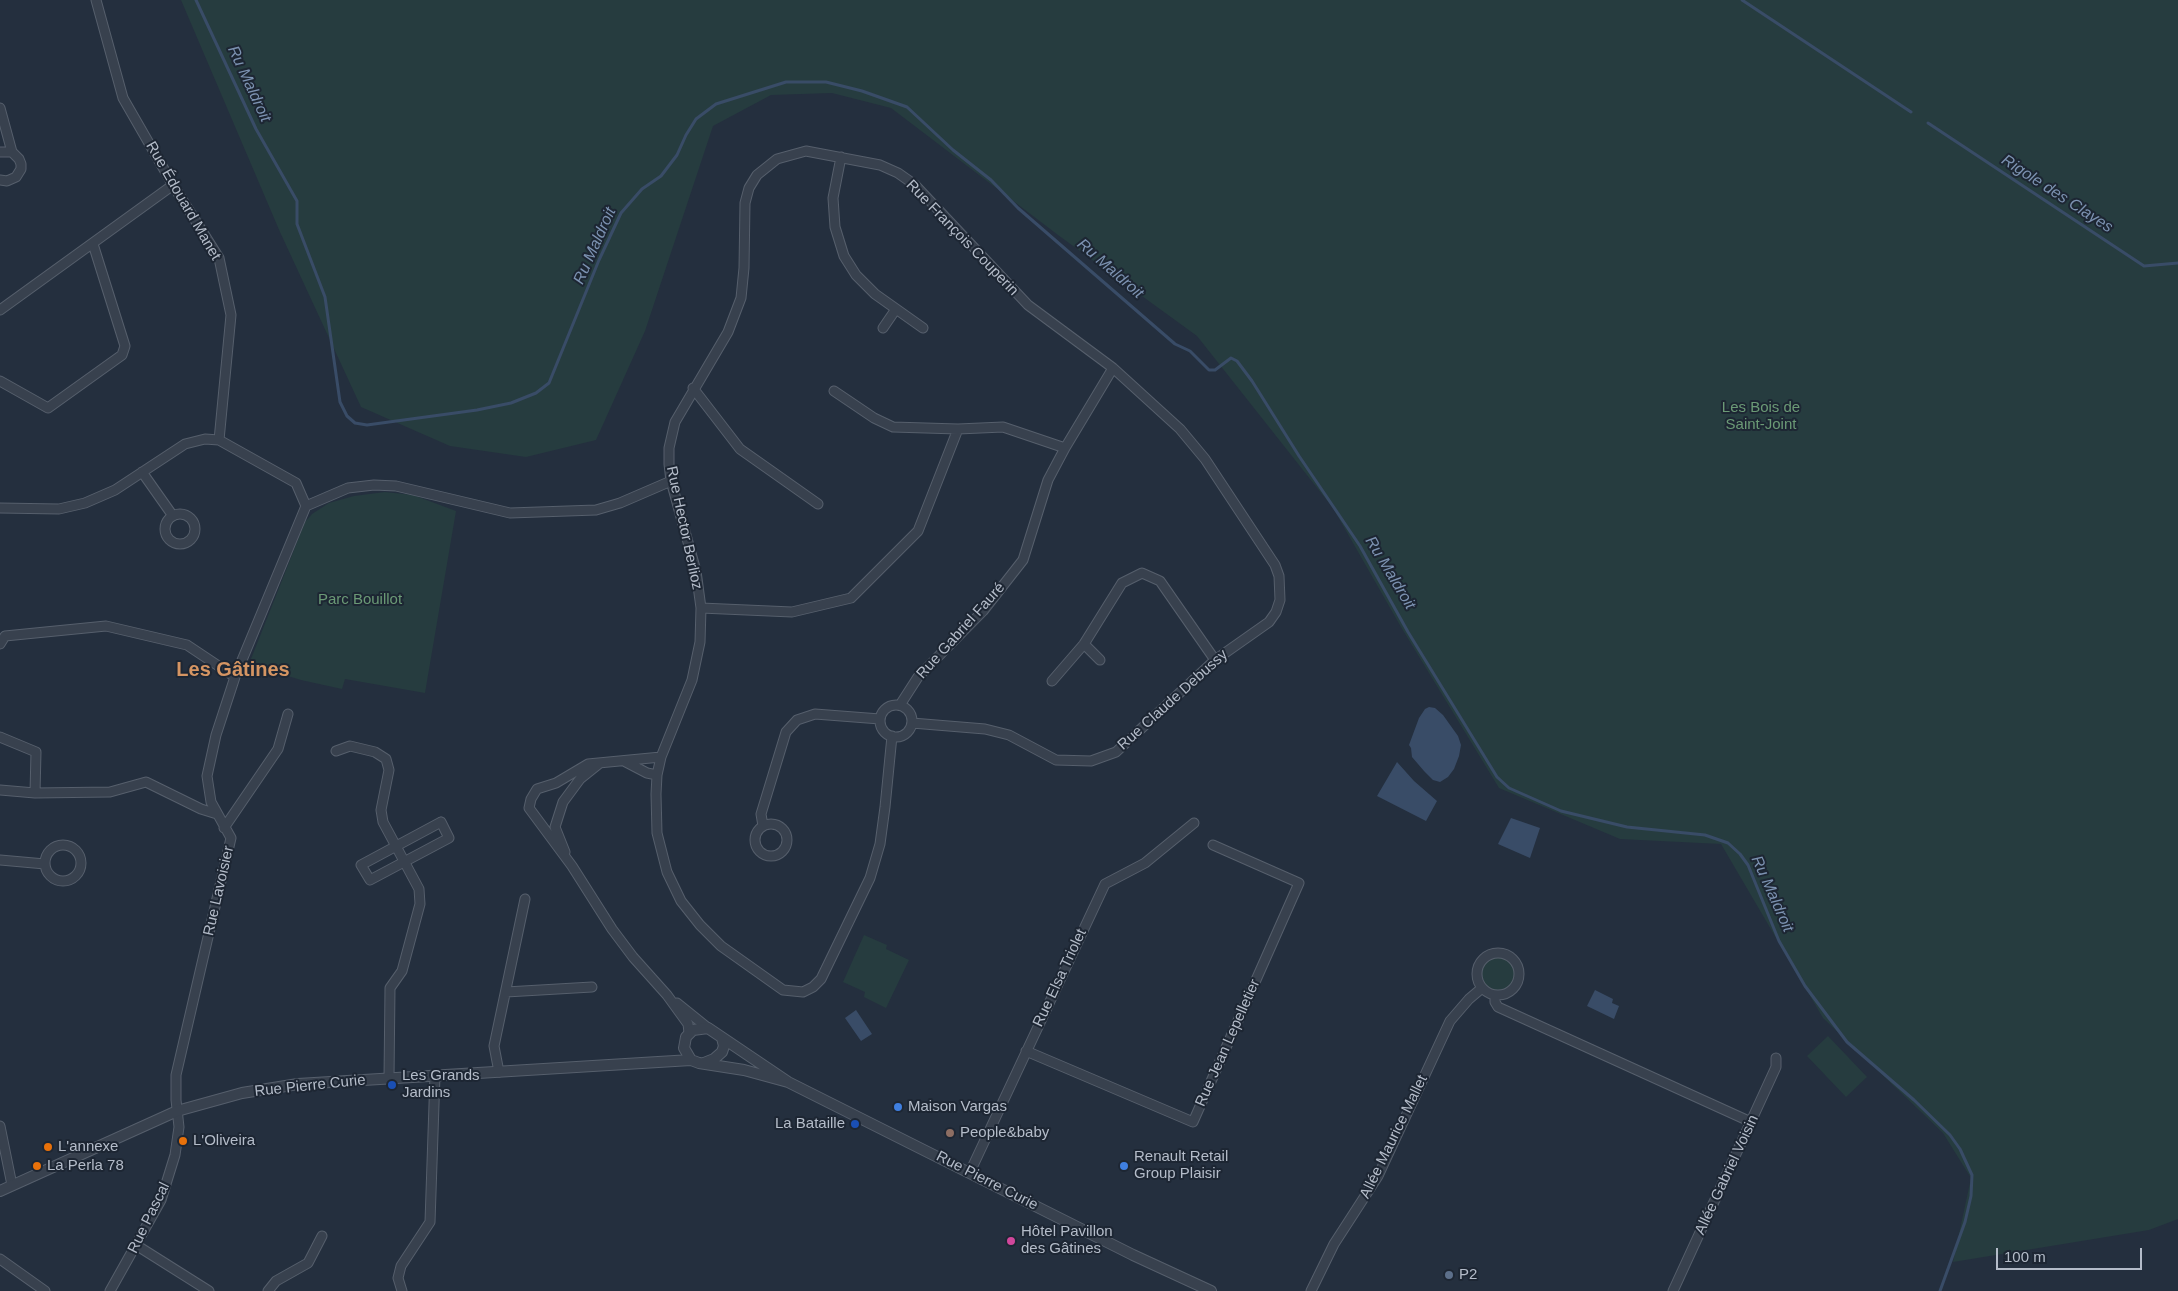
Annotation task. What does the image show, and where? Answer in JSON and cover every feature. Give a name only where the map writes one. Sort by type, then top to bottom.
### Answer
[{"type":"street","name":"Rue Édouard Manet","points":[[96,0],[123,98],[173,185],[219,258],[231,315],[219,440]]},
{"type":"street","points":[[0,108],[12,152],[21,164],[19,173],[12,180],[0,180]]},
{"type":"street","name":"Rue François Couperin","points":[[693,388],[728,332],[741,298],[744,268],[745,203],[749,188],[757,175],[777,159],[806,151],[880,166],[898,173],[915,185],[1028,305],[1113,368]]},
{"type":"street","points":[[0,152],[12,152]]},
{"type":"street","points":[[841,157],[833,198],[835,226],[844,256],[856,276],[875,294],[923,328]]},
{"type":"street","points":[[0,310],[173,185]]},
{"type":"street","points":[[0,381],[48,408],[122,355],[125,346],[93,244]]},
{"type":"street","points":[[883,328],[896,309]]},
{"type":"street","name":"Rue Gabriel Fauré","points":[[900,705],[918,677],[983,611],[1023,560],[1048,480],[1113,368]]},
{"type":"street","name":"Rue Claude Debussy","points":[[912,722],[986,729],[1009,735],[1056,760],[1091,761],[1116,752],[1215,660],[1269,622],[1276,612],[1280,600],[1279,576],[1274,565],[1205,459],[1180,429],[1113,368]]},
{"type":"street","points":[[693,388],[740,449],[818,504]]},
{"type":"street","name":"Rue Hector Berlioz","points":[[693,388],[674,422],[669,448],[671,481],[696,571],[701,608],[700,642],[692,680],[661,756],[657,775],[657,832],[667,872],[681,901],[700,925],[721,946],[783,990],[803,992],[813,987],[821,979],[870,878],[882,826],[892,736]]},
{"type":"street","points":[[834,391],[874,418],[893,427],[958,429],[1003,427],[1065,448]]},
{"type":"street","points":[[701,608],[792,612],[851,598],[918,531],[958,429]]},
{"type":"street","points":[[1,510],[59,509],[85,503],[115,490],[185,444],[205,439],[219,440],[296,483],[306,506],[348,488],[374,485],[396,486],[510,513],[596,510],[620,503],[671,481]]},
{"type":"street","points":[[142,472],[173,516]]},
{"type":"street","name":"Rue Lavoisier","points":[[177,1111],[176,1076],[231,838],[211,802],[207,776],[222,714],[235,676],[306,506]]},
{"type":"street","points":[[1052,681],[1084,644],[1122,583],[1142,573],[1160,581],[1215,660]]},
{"type":"street","points":[[0,644],[5,636],[106,626],[187,645],[235,676]]},
{"type":"street","points":[[1084,644],[1100,660]]},
{"type":"street","points":[[900,705],[910,714],[912,722],[907,732],[902,735],[892,736],[882,728],[880,719],[887,708],[900,705]]},
{"type":"street","points":[[224,828],[278,749],[288,714]]},
{"type":"street","points":[[764,826],[761,814],[786,732],[797,720],[815,714],[880,719]]},
{"type":"street","points":[[0,737],[36,752],[35,793]]},
{"type":"street","points":[[336,751],[350,746],[375,752],[386,760],[389,770],[381,810],[383,822],[419,889],[420,904],[402,971],[390,988],[389,1078]]},
{"type":"street","points":[[661,756],[588,764],[556,783],[537,789],[531,799],[529,808],[569,861],[612,929],[633,957],[667,995],[688,1024],[689,1033]]},
{"type":"street","points":[[569,861],[555,827],[563,802],[580,779],[602,761]]},
{"type":"street","points":[[624,761],[647,773],[657,775]]},
{"type":"street","points":[[0,790],[35,793],[110,792],[146,782],[201,809],[217,814]]},
{"type":"street","points":[[441,822],[449,838],[370,880],[361,865],[396,846],[441,822]]},
{"type":"street","name":"Rue Elsa Triolet","points":[[970,1172],[1105,884],[1145,863],[1194,823]]},
{"type":"street","name":"Rue Jean Lepelletier","points":[[1026,1051],[1193,1122],[1299,883],[1213,845]]},
{"type":"street","points":[[58,846],[64,846],[74,849],[78,854],[81,865],[71,879],[60,881],[50,875],[45,864],[48,853],[58,846]]},
{"type":"street","points":[[0,860],[45,864]]},
{"type":"street","points":[[500,1072],[494,1046],[525,899]]},
{"type":"street","points":[[1498,953],[1508,955],[1518,966],[1519,981],[1508,993],[1495,996],[1482,988],[1477,976],[1480,963],[1490,955],[1498,953]]},
{"type":"street","points":[[506,992],[592,987]]},
{"type":"street","name":"Allée Maurice Mallet","points":[[1311,1291],[1334,1244],[1378,1176],[1450,1021],[1469,999],[1482,988]]},
{"type":"street","points":[[667,995],[708,1028]]},
{"type":"street","points":[[1495,996],[1495,1002],[1498,1007],[1751,1122]]},
{"type":"street","points":[[691,1060],[684,1048],[684,1042],[689,1033],[698,1028],[708,1028]]},
{"type":"street","name":"Rue Pierre Curie","points":[[708,1028],[788,1082],[1211,1291]]},
{"type":"street","points":[[703,1064],[709,1062],[722,1052],[724,1046],[722,1038]]},
{"type":"street","points":[[670,1062],[684,1048]]},
{"type":"street","name":"Allée Gabriel Voisin","points":[[1673,1291],[1776,1067],[1776,1058]]},
{"type":"street","name":"Rue Pierre Curie","points":[[0,1191],[190,1106],[242,1093],[298,1084],[691,1060],[703,1064],[744,1070],[788,1082]]},
{"type":"street","points":[[402,1291],[398,1278],[401,1266],[430,1222],[435,1075]]},
{"type":"street","name":"Rue Pascal","points":[[110,1291],[161,1200],[169,1177],[179,1127],[177,1111]]},
{"type":"street","points":[[0,1126],[12,1186]]},
{"type":"street","points":[[268,1291],[276,1281],[308,1263],[322,1236]]},
{"type":"street","points":[[136,1245],[209,1291]]},
{"type":"street","points":[[0,1259],[45,1291]]},
{"type":"street","name":"Rue Pierre Curie","points":[[1187,1280],[1204,1291]]},
{"type":"green space","name":"Les Bois de Saint-Joint","points":[[181,0],[2178,0],[2178,1219],[2149,1230],[1953,1262],[1971,1178],[1943,1133],[1823,1018],[1721,844],[1620,839],[1499,788],[1401,627],[1333,508],[1197,336],[1058,235],[891,108],[832,93],[771,95],[713,126],[645,331],[596,440],[526,457],[450,446],[361,407],[280,232]]},
{"type":"green space","name":"Parc Bouillot","points":[[385,492],[413,495],[456,511],[425,693],[345,679],[342,689],[301,680],[249,664],[305,522],[312,514],[329,503],[354,496]]},
{"type":"green space","points":[[864,935],[887,945],[886,949],[909,960],[886,1008],[864,997],[865,992],[843,982]]},
{"type":"green space","points":[[1499,957],[1511,962],[1516,974],[1511,986],[1499,991],[1487,986],[1482,974],[1487,962]]},
{"type":"green space","points":[[1828,1036],[1867,1077],[1846,1097],[1807,1056]]},
{"type":"water","points":[[1429,707],[1435,708],[1443,715],[1458,736],[1461,745],[1454,769],[1448,777],[1440,782],[1433,780],[1412,757],[1409,745],[1419,718],[1425,709]]},
{"type":"water","points":[[1397,762],[1414,781],[1437,801],[1426,821],[1377,796]]},
{"type":"water","points":[[1511,818],[1540,828],[1530,858],[1498,844]]},
{"type":"water","points":[[1595,990],[1613,999],[1612,1003],[1619,1006],[1614,1019],[1587,1006]]},
{"type":"water","points":[[856,1010],[872,1034],[861,1041],[845,1018]]},
{"type":"waterway","name":"Ru Maldroit","points":[[196,0],[256,129],[297,201],[297,224],[325,297],[340,402],[347,416],[355,423],[367,425],[477,410],[511,403],[536,393],[549,383],[599,260],[621,213],[642,189],[661,176],[677,155],[696,119],[716,104],[786,82],[826,82],[862,91],[907,107],[953,150],[991,180],[1018,208],[1175,344],[1190,351],[1209,370],[1215,370],[1231,358],[1237,361],[1360,546],[1408,632],[1497,777],[1509,788],[1561,811],[1627,827],[1705,835],[1728,843],[1740,854],[1748,865],[1779,941],[1805,986],[1847,1042],[1914,1100],[1950,1135],[1960,1149],[1972,1175],[1971,1196],[1965,1222],[1940,1291]]},
{"type":"waterway","name":"Rigole des Clayes","points":[[1742,0],[1911,112]]},
{"type":"waterway","name":"Rigole des Clayes","points":[[1928,123],[2144,266],[2178,263]]},
{"type":"place","name":"Les Grands Jardins","points":[[392,1085]]},
{"type":"place","name":"Maison Vargas","points":[[898,1107]]},
{"type":"place","name":"La Bataille","points":[[855,1124]]},
{"type":"place","name":"People&baby","points":[[950,1133]]},
{"type":"place","name":"L'Oliveira","points":[[183,1141]]},
{"type":"place","name":"L'annexe","points":[[48,1147]]},
{"type":"place","name":"La Perla 78","points":[[37,1166]]},
{"type":"place","name":"Renault Retail Group Plaisir","points":[[1124,1166]]},
{"type":"place","name":"Hôtel Pavillon des Gâtines","points":[[1011,1241]]},
{"type":"place","name":"P2","points":[[1449,1275]]},
{"type":"district","name":"Les Gâtines","points":[[233,670]]}]
